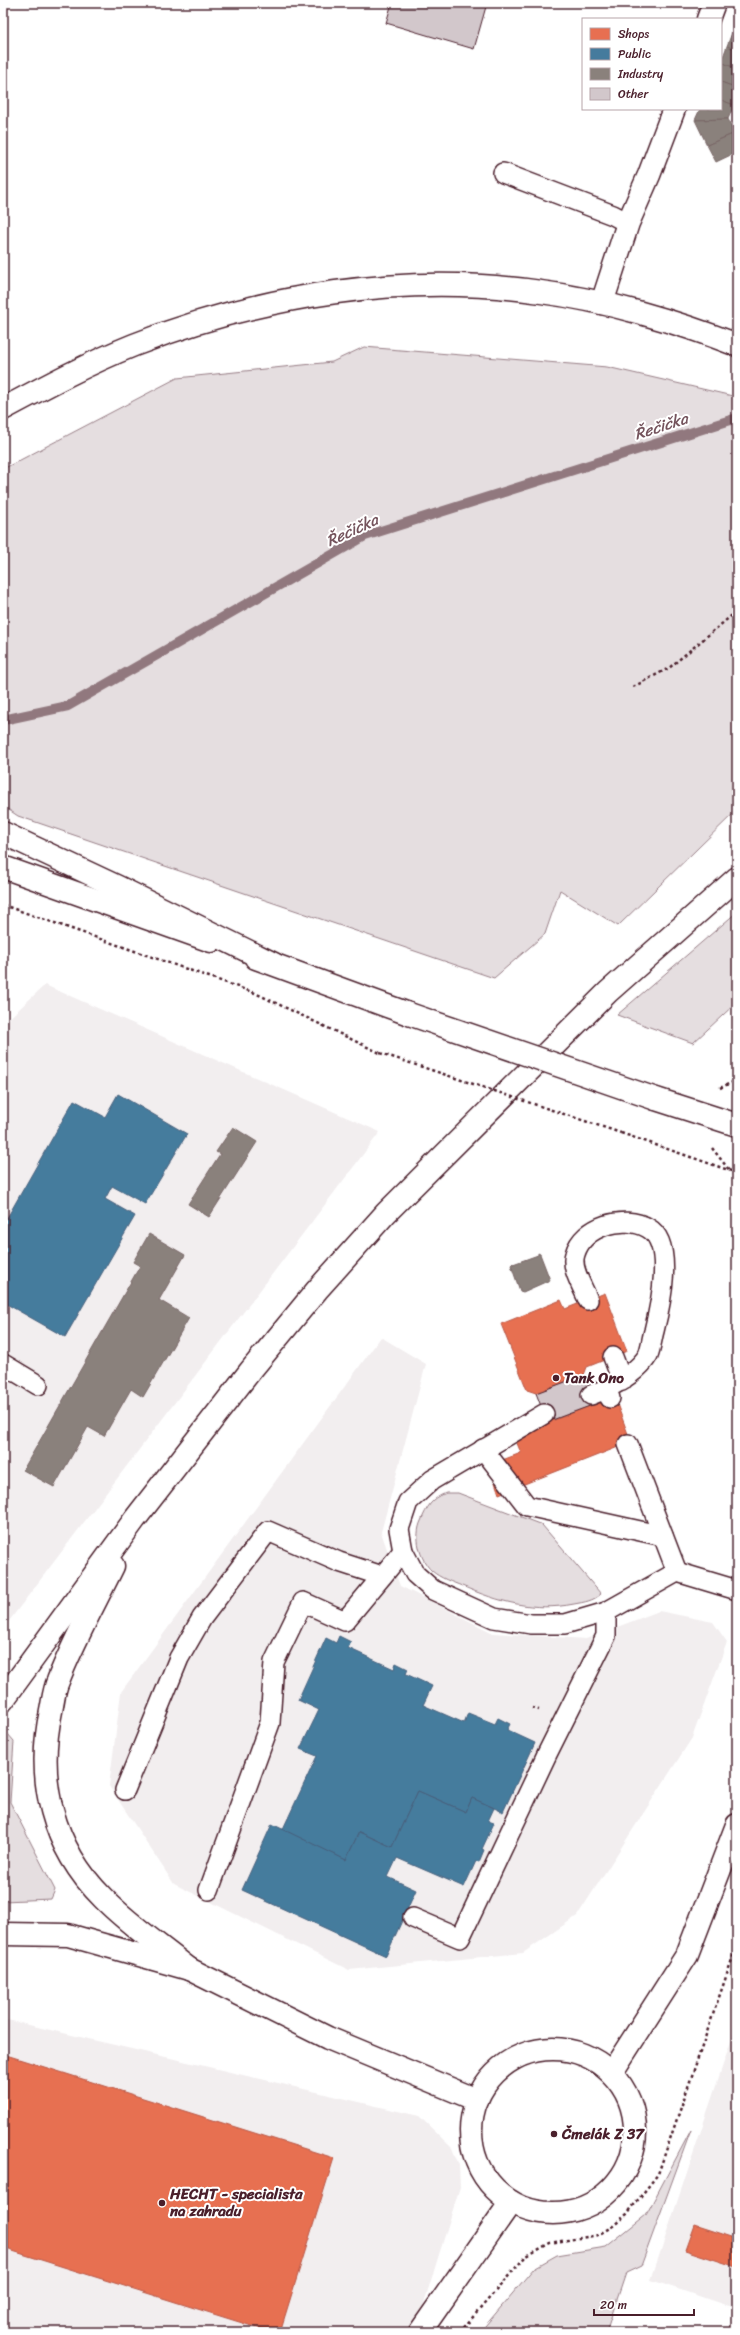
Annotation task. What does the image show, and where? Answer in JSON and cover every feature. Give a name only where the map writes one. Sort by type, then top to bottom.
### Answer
[{"type":"main road","points":[[708,18],[714,3]]},
{"type":"main road","points":[[602,303],[628,223],[649,175],[674,110]]},
{"type":"main road","points":[[3,409],[90,365],[135,345],[232,314],[287,300],[391,286],[484,286],[541,292],[602,303],[737,345]]},
{"type":"main road","points":[[3,833],[118,887],[274,964]]},
{"type":"main road","points":[[3,867],[410,1014],[656,1099],[737,1125]]},
{"type":"main road","points":[[3,1700],[135,1519],[256,1364],[317,1290],[386,1213],[608,992],[737,878]]},
{"type":"main road","points":[[135,1519],[58,1682],[45,1755],[46,1789],[53,1816],[64,1843],[80,1871],[103,1898],[189,1969]]},
{"type":"main road","points":[[612,2072],[687,1955],[737,1825]]},
{"type":"main road","points":[[3,1934],[68,1935],[189,1969],[328,2038],[477,2100]]},
{"type":"main road","points":[[542,2049],[573,2051],[591,2057],[612,2072],[627,2094],[635,2119],[635,2146],[626,2170],[610,2192],[587,2206],[562,2214],[536,2212],[511,2202],[491,2186],[477,2164],[471,2139],[472,2114],[481,2090],[497,2070],[518,2056],[542,2049]]},
{"type":"main road","points":[[420,2332],[511,2202]]},
{"type":"lane","points":[[504,173],[613,215],[628,223]]},
{"type":"lane","points":[[588,1300],[575,1269],[574,1254],[583,1240],[605,1224],[630,1221],[649,1228],[660,1243],[665,1270],[660,1304],[648,1355],[607,1391],[613,1357]]},
{"type":"lane","points":[[3,1364],[38,1386]]},
{"type":"lane","points":[[544,1414],[432,1480],[408,1502],[399,1529],[403,1551],[415,1574],[433,1590],[494,1618],[531,1624],[565,1624],[606,1612],[677,1572],[737,1590]]},
{"type":"lane","points":[[628,1444],[677,1572]]},
{"type":"lane","points":[[483,1449],[527,1506],[663,1536]]},
{"type":"lane","points":[[125,1790],[179,1658],[202,1618],[268,1531],[339,1562],[382,1576]]},
{"type":"lane","points":[[209,1890],[270,1723],[274,1662],[303,1602],[345,1621],[403,1551]]},
{"type":"lane","points":[[413,1918],[460,1938],[547,1754],[606,1636],[606,1612]]},
{"type":"path","points":[[633,687],[669,668],[737,611]]},
{"type":"path","points":[[3,905],[255,993],[380,1053],[737,1173]]},
{"type":"path","points":[[460,2332],[525,2257],[550,2243],[598,2235],[613,2226],[628,2214],[658,2174],[737,1945]]},
{"type":"shaded area","points":[[364,347],[607,367],[737,397],[737,810],[618,926],[560,890],[545,934],[494,978],[18,816],[3,806],[3,469],[177,378],[332,362]]},
{"type":"shaded area","points":[[737,912],[737,1002],[693,1043],[617,1015]]},
{"type":"shaded area","points":[[45,985],[380,1132],[3,1629],[3,1024]]},
{"type":"shaded area","points":[[381,1337],[426,1364],[381,1532],[400,1586],[493,1633],[586,1639],[659,1611],[713,1622],[727,1642],[692,1738],[577,1916],[523,1953],[349,1970],[174,1884],[109,1786],[121,1692]]},
{"type":"shaded area","points":[[446,1493],[458,1493],[542,1525],[601,1594],[592,1600],[574,1604],[545,1607],[531,1606],[489,1597],[442,1578],[432,1571],[424,1560],[419,1547],[418,1533],[421,1521],[428,1508],[433,1501]]},
{"type":"shaded area","points":[[7,1733],[14,1741],[10,1802],[55,1890],[51,1899],[3,1901],[3,1738]]},
{"type":"shaded area","points":[[3,2019],[419,2116],[452,2148],[459,2165],[460,2187],[415,2332],[3,2332]]},
{"type":"shaded area","points":[[737,2023],[737,2309],[651,2280]]},
{"type":"shaded area","points":[[691,2130],[641,2266],[626,2273],[606,2332],[480,2332],[534,2268],[557,2255],[606,2247],[646,2215]]},
{"type":"building: Shops","points":[[605,1293],[627,1351],[587,1367],[584,1375],[536,1393],[527,1390],[501,1324],[561,1300],[565,1309]]},
{"type":"building: Shops","points":[[614,1396],[631,1442],[499,1494],[489,1465],[521,1453],[514,1436]]},
{"type":"building: Shops","name":"HECHT - specialista na zahradu","points":[[3,2054],[334,2158],[280,2332],[271,2332],[3,2248]]},
{"type":"building: Shops","points":[[694,2225],[737,2239],[737,2267],[685,2250]]},
{"type":"building: Public","points":[[118,1094],[187,1134],[145,1204],[112,1186],[105,1199],[135,1216],[65,1337],[3,1302],[3,1225],[74,1100],[105,1117]]},
{"type":"building: Public","points":[[339,1636],[351,1642],[348,1648],[394,1669],[396,1663],[408,1669],[406,1674],[432,1686],[423,1705],[464,1723],[468,1713],[495,1724],[498,1718],[510,1724],[507,1730],[535,1743],[503,1812],[472,1798],[466,1812],[418,1791],[392,1847],[359,1832],[346,1860],[282,1831],[317,1756],[300,1749],[319,1710],[298,1700],[326,1638],[336,1643]]},
{"type":"building: Public","points":[[418,1791],[466,1812],[472,1798],[494,1808],[488,1821],[494,1823],[482,1849],[484,1850],[479,1862],[476,1861],[464,1887],[397,1858],[388,1877],[416,1890],[386,1956],[242,1890],[272,1824],[346,1860],[359,1832],[392,1847]]},
{"type":"building: Industry","points":[[733,30],[737,31],[737,50],[727,46]]},
{"type":"building: Industry","points":[[727,46],[737,50],[737,69],[722,62]]},
{"type":"building: Industry","points":[[722,62],[737,69],[737,88],[722,82]]},
{"type":"building: Industry","points":[[722,82],[737,88],[737,99],[734,105],[722,100]]},
{"type":"building: Industry","points":[[722,100],[734,105],[728,119],[695,120],[700,110],[722,110]]},
{"type":"building: Industry","points":[[728,119],[735,133],[707,145],[695,120]]},
{"type":"building: Industry","points":[[735,133],[737,152],[716,162],[707,145]]},
{"type":"building: Industry","points":[[233,1127],[257,1142],[209,1217],[188,1204],[220,1154],[216,1152]]},
{"type":"building: Industry","points":[[149,1234],[185,1255],[159,1300],[189,1318],[143,1397],[131,1389],[104,1436],[88,1427],[54,1487],[23,1470],[140,1266],[133,1262]]},
{"type":"building: Industry","points":[[538,1253],[540,1254],[550,1280],[523,1292],[520,1291],[511,1265],[538,1255]]},
{"type":"building: Other","points":[[392,3],[487,3],[474,49],[386,23]]},
{"type":"building: Other","points":[[584,1375],[595,1404],[547,1422],[536,1393]]},
{"type":"waterway","name":"Řečička","points":[[3,720],[68,706],[365,536],[737,418]]},
{"type":"place","name":"Tank Ono","points":[[556,1378]]},
{"type":"place","name":"Čmelák Z 37","points":[[554,2134]]},
{"type":"place","name":"HECHT - specialista na zahradu","points":[[162,2203]]}]
